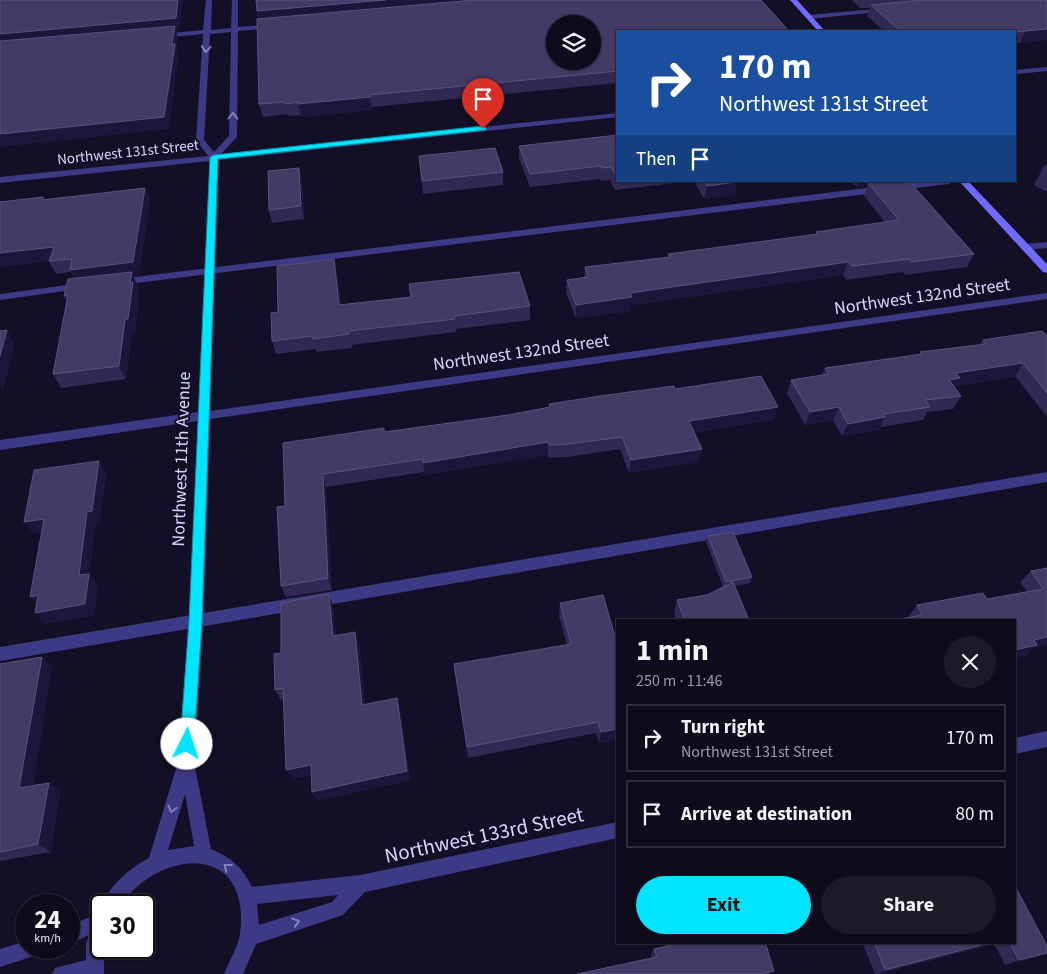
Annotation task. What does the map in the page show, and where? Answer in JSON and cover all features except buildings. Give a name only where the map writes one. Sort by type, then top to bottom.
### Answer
[{"type":"street","points":[[209,0],[200,140],[214,157],[233,137],[235,0]]},
{"type":"street","points":[[793,0],[821,30]]},
{"type":"street","points":[[809,17],[894,9]]},
{"type":"street","points":[[158,36],[282,25]]},
{"type":"street","points":[[1016,72],[1047,69]]},
{"type":"street","name":"Northwest 131st Street","points":[[0,180],[616,115]]},
{"type":"street","name":"Northwest 11th Avenue","points":[[156,863],[186,762],[196,621],[202,415],[214,157]]},
{"type":"street","points":[[0,296],[942,182]]},
{"type":"street","points":[[964,182],[1047,270]]},
{"type":"street","points":[[1026,247],[1047,245]]},
{"type":"street","name":"Northwest 132nd Street","points":[[0,445],[1047,296]]},
{"type":"street","points":[[0,654],[1047,477]]},
{"type":"street","points":[[1016,746],[1047,739]]},
{"type":"street","name":"Northwest 11th Avenue","points":[[186,762],[204,855]]},
{"type":"street","name":"Northwest 133rd Street","points":[[248,896],[360,884],[616,830]]},
{"type":"street","points":[[118,894],[135,877],[156,863],[181,855],[204,855],[223,862],[238,876],[248,896],[251,916],[249,937],[239,964],[232,974]]},
{"type":"street","points":[[249,937],[337,910],[360,884]]},
{"type":"street","points":[[0,958],[15,954]]},
{"type":"street","points":[[61,974],[94,971]]},
{"type":"route","points":[[187,744],[196,621],[202,415],[214,157],[483,129]]}]
